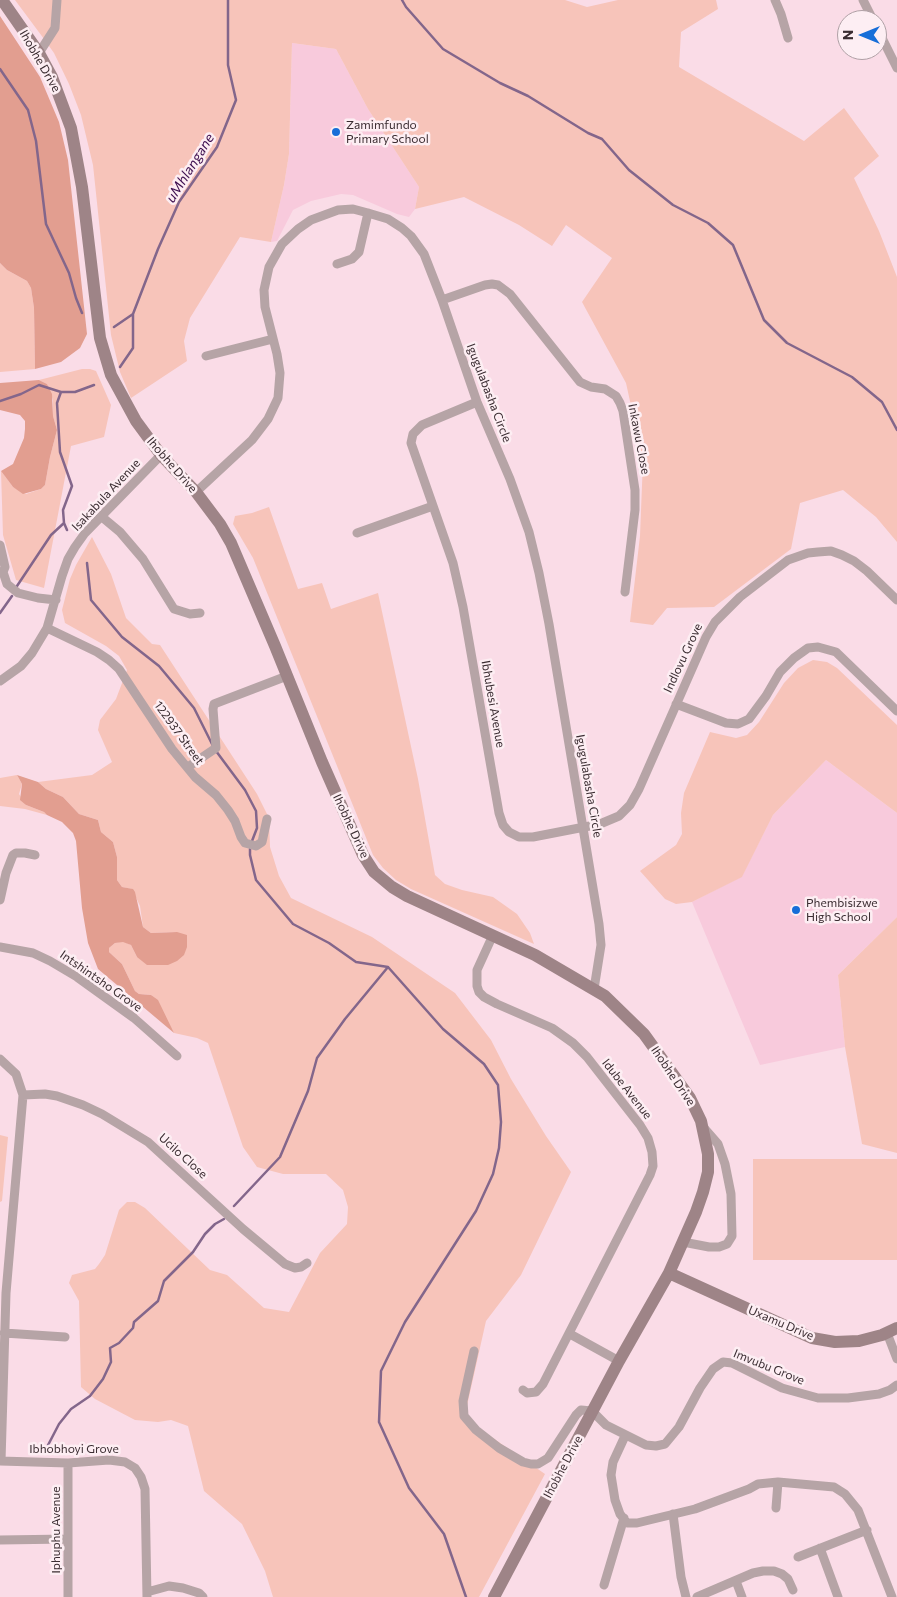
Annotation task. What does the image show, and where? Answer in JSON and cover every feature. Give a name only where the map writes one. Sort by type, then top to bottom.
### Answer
[{"type":"street","name":"Ihobhe Drive","points":[[2,0],[38,53],[52,78],[66,111],[77,154],[100,338],[111,375],[126,404],[161,455],[196,492],[220,524],[231,544],[356,841],[374,872],[392,887],[407,896],[535,955],[605,996],[644,1034],[690,1098],[702,1126],[708,1154],[708,1172],[703,1192],[669,1273],[619,1361],[494,1597]]},
{"type":"street","points":[[38,53],[48,41],[55,28],[57,0]]},
{"type":"street","points":[[775,0],[788,38]]},
{"type":"street","points":[[887,48],[897,68]]},
{"type":"street","name":"Igugulabasha Circle","points":[[196,492],[252,440],[268,419],[278,398],[280,373],[265,307],[264,290],[270,267],[282,244],[310,220],[338,210],[353,209],[388,219],[411,236],[424,254],[477,402],[510,479],[529,532],[539,573],[593,882],[601,945],[594,989]]},
{"type":"street","points":[[338,264],[349,261],[358,254],[368,213]]},
{"type":"street","name":"Inkawu Close","points":[[442,300],[485,285],[498,285],[510,294],[580,382],[591,387],[605,389],[616,396],[623,411],[636,490],[625,592]]},
{"type":"street","points":[[206,356],[273,339]]},
{"type":"street","name":"Ibhubesi Avenue","points":[[477,402],[422,425],[413,434],[411,444],[453,563],[463,608],[499,813],[503,825],[509,832],[518,837],[533,837],[583,828]]},
{"type":"street","name":"Isakabula Avenue","points":[[0,681],[21,666],[32,653],[47,628],[68,559],[75,547],[85,533],[161,455]]},
{"type":"street","points":[[357,533],[433,506]]},
{"type":"street","points":[[102,516],[120,532],[143,559],[174,609],[190,614],[200,613]]},
{"type":"street","points":[[0,545],[5,567],[3,572],[7,584],[18,593],[56,600]]},
{"type":"street","name":"Indlovu Grove","points":[[583,828],[600,824],[619,816],[630,805],[639,789],[706,637],[715,622],[740,598],[788,560],[808,553],[818,552],[831,552],[842,556],[854,561],[867,571],[897,600]]},
{"type":"street","name":"122937 Street","points":[[47,628],[97,652],[119,669],[172,749],[228,810],[235,821],[241,837],[246,843],[256,846],[262,842],[267,819]]},
{"type":"street","points":[[676,704],[726,723],[738,724],[749,719],[766,696],[780,672],[794,658],[808,648],[818,647],[836,652],[897,711]]},
{"type":"street","points":[[188,767],[213,750],[214,704],[287,676]]},
{"type":"street","points":[[0,900],[6,873],[13,855],[16,853],[35,855]]},
{"type":"street","name":"Idube Avenue","points":[[493,935],[477,970],[476,986],[479,992],[484,998],[496,1004],[552,1028],[573,1043],[587,1057],[640,1125],[648,1138],[653,1166],[544,1384],[536,1392],[527,1393],[523,1390]]},
{"type":"street","name":"Intshintsho Grove","points":[[0,946],[33,953],[50,961],[134,1018],[177,1056]]},
{"type":"street","points":[[0,1059],[16,1074],[23,1095],[6,1293],[1,1380],[1,1461]]},
{"type":"street","name":"Ucilo Close","points":[[23,1095],[45,1094],[58,1096],[84,1105],[102,1114],[148,1142],[243,1229],[285,1264],[295,1268],[307,1263]]},
{"type":"street","points":[[682,1242],[719,1247],[727,1244],[732,1236],[731,1194],[725,1164],[718,1144],[702,1126]]},
{"type":"street","name":"Uxamu Drive","points":[[669,1273],[812,1338],[847,1342],[871,1339],[892,1330]]},
{"type":"street","points":[[892,1330],[897,1359]]},
{"type":"street","points":[[4,1333],[65,1336]]},
{"type":"street","points":[[570,1334],[619,1361]]},
{"type":"street","points":[[474,1351],[463,1402],[464,1416],[476,1430],[499,1448],[523,1462],[538,1464],[548,1458],[576,1414],[581,1410],[592,1412]]},
{"type":"street","name":"Imvubu Grove","points":[[592,1412],[606,1426],[646,1445],[656,1446],[665,1444],[679,1427],[700,1388],[713,1369],[722,1362],[729,1362],[782,1388],[818,1398],[848,1398],[879,1394],[897,1385]]},
{"type":"street","points":[[625,1436],[613,1462],[611,1475],[615,1500],[627,1523],[637,1523],[695,1509],[758,1484],[778,1482],[834,1487],[845,1494],[858,1510],[892,1597]]},
{"type":"street","name":"Ibhobhoyi Grove","points":[[1,1461],[68,1463],[110,1460],[122,1461],[135,1468],[141,1477],[145,1489],[147,1595]]},
{"type":"street","name":"Iphuphu Avenue","points":[[68,1463],[68,1597]]},
{"type":"street","points":[[776,1508],[778,1482]]},
{"type":"street","points":[[673,1514],[681,1577],[686,1597]]},
{"type":"street","points":[[604,1585],[624,1518]]},
{"type":"street","points":[[798,1557],[867,1530]]},
{"type":"street","points":[[0,1540],[68,1539]]},
{"type":"street","points":[[820,1548],[838,1597]]},
{"type":"street","points":[[697,1597],[753,1573],[763,1571],[774,1571],[782,1574],[788,1579],[793,1590]]},
{"type":"street","points":[[736,1581],[742,1597]]},
{"type":"street","points":[[147,1595],[169,1586],[199,1593],[204,1597]]},
{"type":"shaded area","points":[[15,0],[565,0],[587,7],[618,0],[716,0],[718,9],[681,32],[679,67],[804,141],[844,108],[879,156],[854,178],[879,231],[897,277],[897,542],[876,517],[843,490],[800,503],[791,549],[714,607],[667,608],[653,625],[630,622],[640,536],[643,460],[626,383],[582,302],[612,258],[566,225],[552,246],[519,225],[464,197],[415,209],[419,187],[368,109],[336,49],[292,43],[289,154],[271,242],[240,237],[190,318],[184,341],[187,361],[131,398],[120,372],[111,335],[93,165],[81,115],[54,53]]},
{"type":"shaded area","points":[[0,16],[40,77],[59,122],[68,160],[87,334],[80,348],[61,362],[35,369],[34,308],[31,288],[27,281],[7,270],[0,263]]},
{"type":"shaded area","name":"Zamimfundo Primary School","points":[[292,43],[336,49],[368,109],[419,187],[415,209],[409,217],[397,214],[353,195],[341,194],[311,201],[293,210],[277,241],[271,242],[289,154]]},
{"type":"shaded area","points":[[0,263],[7,270],[27,281],[31,288],[34,308],[35,369],[0,372]]},
{"type":"shaded area","points":[[82,369],[96,371],[111,405],[104,437],[71,446],[44,588],[16,580],[3,535],[1,471],[13,487],[26,494],[41,489],[45,485],[57,430],[53,416],[53,400],[47,384],[39,380]]},
{"type":"shaded area","points":[[39,380],[47,384],[52,394],[53,416],[57,430],[45,485],[41,489],[23,494],[13,487],[1,471],[13,464],[24,438],[25,421],[20,415],[0,410],[0,383]]},
{"type":"shaded area","points":[[269,507],[298,589],[322,583],[331,609],[378,593],[418,779],[435,875],[445,884],[493,897],[517,914],[530,933],[534,944],[411,889],[396,880],[373,855],[253,558],[233,524],[235,516]]},
{"type":"shaded area","points":[[92,537],[111,574],[126,618],[152,644],[160,645],[257,794],[269,818],[270,847],[279,876],[291,898],[372,937],[455,993],[491,1040],[511,1079],[571,1172],[521,1275],[486,1321],[466,1410],[468,1417],[477,1427],[545,1474],[479,1597],[273,1597],[265,1571],[242,1524],[204,1491],[188,1426],[171,1420],[158,1422],[135,1420],[95,1399],[81,1387],[79,1301],[69,1283],[72,1275],[95,1269],[99,1264],[105,1255],[119,1210],[127,1202],[135,1202],[145,1208],[210,1270],[227,1275],[264,1308],[289,1312],[320,1253],[347,1224],[348,1207],[343,1190],[326,1174],[283,1174],[257,1167],[243,1147],[208,1043],[197,1038],[174,1033],[151,995],[139,994],[135,991],[122,964],[109,952],[109,948],[115,943],[123,941],[131,945],[137,957],[177,932],[151,933],[143,927],[140,906],[132,889],[122,887],[117,880],[117,857],[113,842],[101,832],[98,820],[79,814],[63,797],[46,789],[38,782],[92,775],[112,762],[98,730],[100,720],[116,699],[127,670],[119,656],[106,646],[65,623],[62,610],[70,579]]},
{"type":"shaded area","points":[[813,660],[827,662],[837,668],[897,725],[897,813],[826,760],[773,815],[742,877],[692,902],[676,904],[665,899],[640,871],[676,845],[682,834],[681,813],[684,793],[710,732],[736,738],[747,735],[759,722],[784,683],[798,668]]},
{"type":"shaded area","name":"Phembisizwe High School","points":[[826,760],[897,813],[897,917],[838,975],[845,1047],[760,1065],[692,902],[742,876],[773,815]]},
{"type":"shaded area","points":[[17,775],[22,784],[19,794],[26,805],[47,815],[25,809],[0,806],[0,778]]},
{"type":"shaded area","points":[[17,775],[38,782],[46,789],[63,797],[79,814],[98,820],[101,832],[113,842],[117,857],[117,880],[122,887],[133,889],[135,892],[143,927],[151,933],[177,932],[187,935],[187,947],[184,955],[168,965],[147,965],[137,957],[131,945],[123,942],[115,943],[109,948],[109,952],[122,964],[135,991],[139,994],[151,995],[158,1000],[174,1033],[98,969],[88,943],[82,908],[76,841],[73,833],[62,822],[26,805],[20,800],[22,784]]},
{"type":"shaded area","points":[[897,917],[897,1153],[862,1144],[845,1047],[838,975]]},
{"type":"shaded area","points":[[0,1135],[8,1137],[2,1201],[0,1202]]},
{"type":"shaded area","points":[[753,1159],[897,1159],[897,1260],[753,1260]]},
{"type":"waterway","name":"uMhlangane","points":[[120,367],[133,348],[133,314],[158,249],[179,202],[217,147],[236,100],[228,65],[228,0]]},
{"type":"waterway","points":[[402,0],[443,49],[500,83],[528,96],[588,133],[602,139],[629,170],[673,205],[708,223],[733,245],[764,320],[787,343],[852,377],[882,402],[897,430]]},
{"type":"waterway","points":[[0,69],[28,110],[36,141],[46,224],[69,273],[82,313]]},
{"type":"waterway","points":[[114,327],[133,314]]},
{"type":"waterway","name":"uMhlangane","points":[[0,401],[39,385],[61,392],[75,392],[94,385]]},
{"type":"waterway","points":[[61,392],[57,403],[60,452],[72,486],[63,510],[64,523],[67,530]]},
{"type":"waterway","points":[[17,586],[51,535],[64,523]]},
{"type":"waterway","points":[[87,563],[91,600],[122,637],[159,666],[194,708],[213,746]]},
{"type":"waterway","points":[[0,613],[12,596]]},
{"type":"waterway","points":[[216,751],[245,790],[256,811],[257,828],[252,841]]},
{"type":"waterway","points":[[250,849],[256,880],[293,924],[329,943],[356,962],[388,967],[443,1029],[484,1064],[498,1085],[501,1122],[499,1148],[493,1174],[476,1211],[405,1322],[381,1371],[379,1422],[409,1488],[444,1534],[466,1597]]},
{"type":"waterway","points":[[234,1206],[280,1157],[308,1091],[317,1058],[345,1019],[388,967]]},
{"type":"waterway","points":[[46,1449],[59,1424],[71,1409],[90,1396],[103,1379],[111,1362],[110,1348],[119,1343],[133,1328],[134,1322],[158,1301],[164,1281],[193,1252],[205,1234],[215,1224],[224,1219]]},
{"type":"place","name":"Zamimfundo Primary School","points":[[336,132]]},
{"type":"place","name":"Phembisizwe High School","points":[[796,910]]}]
